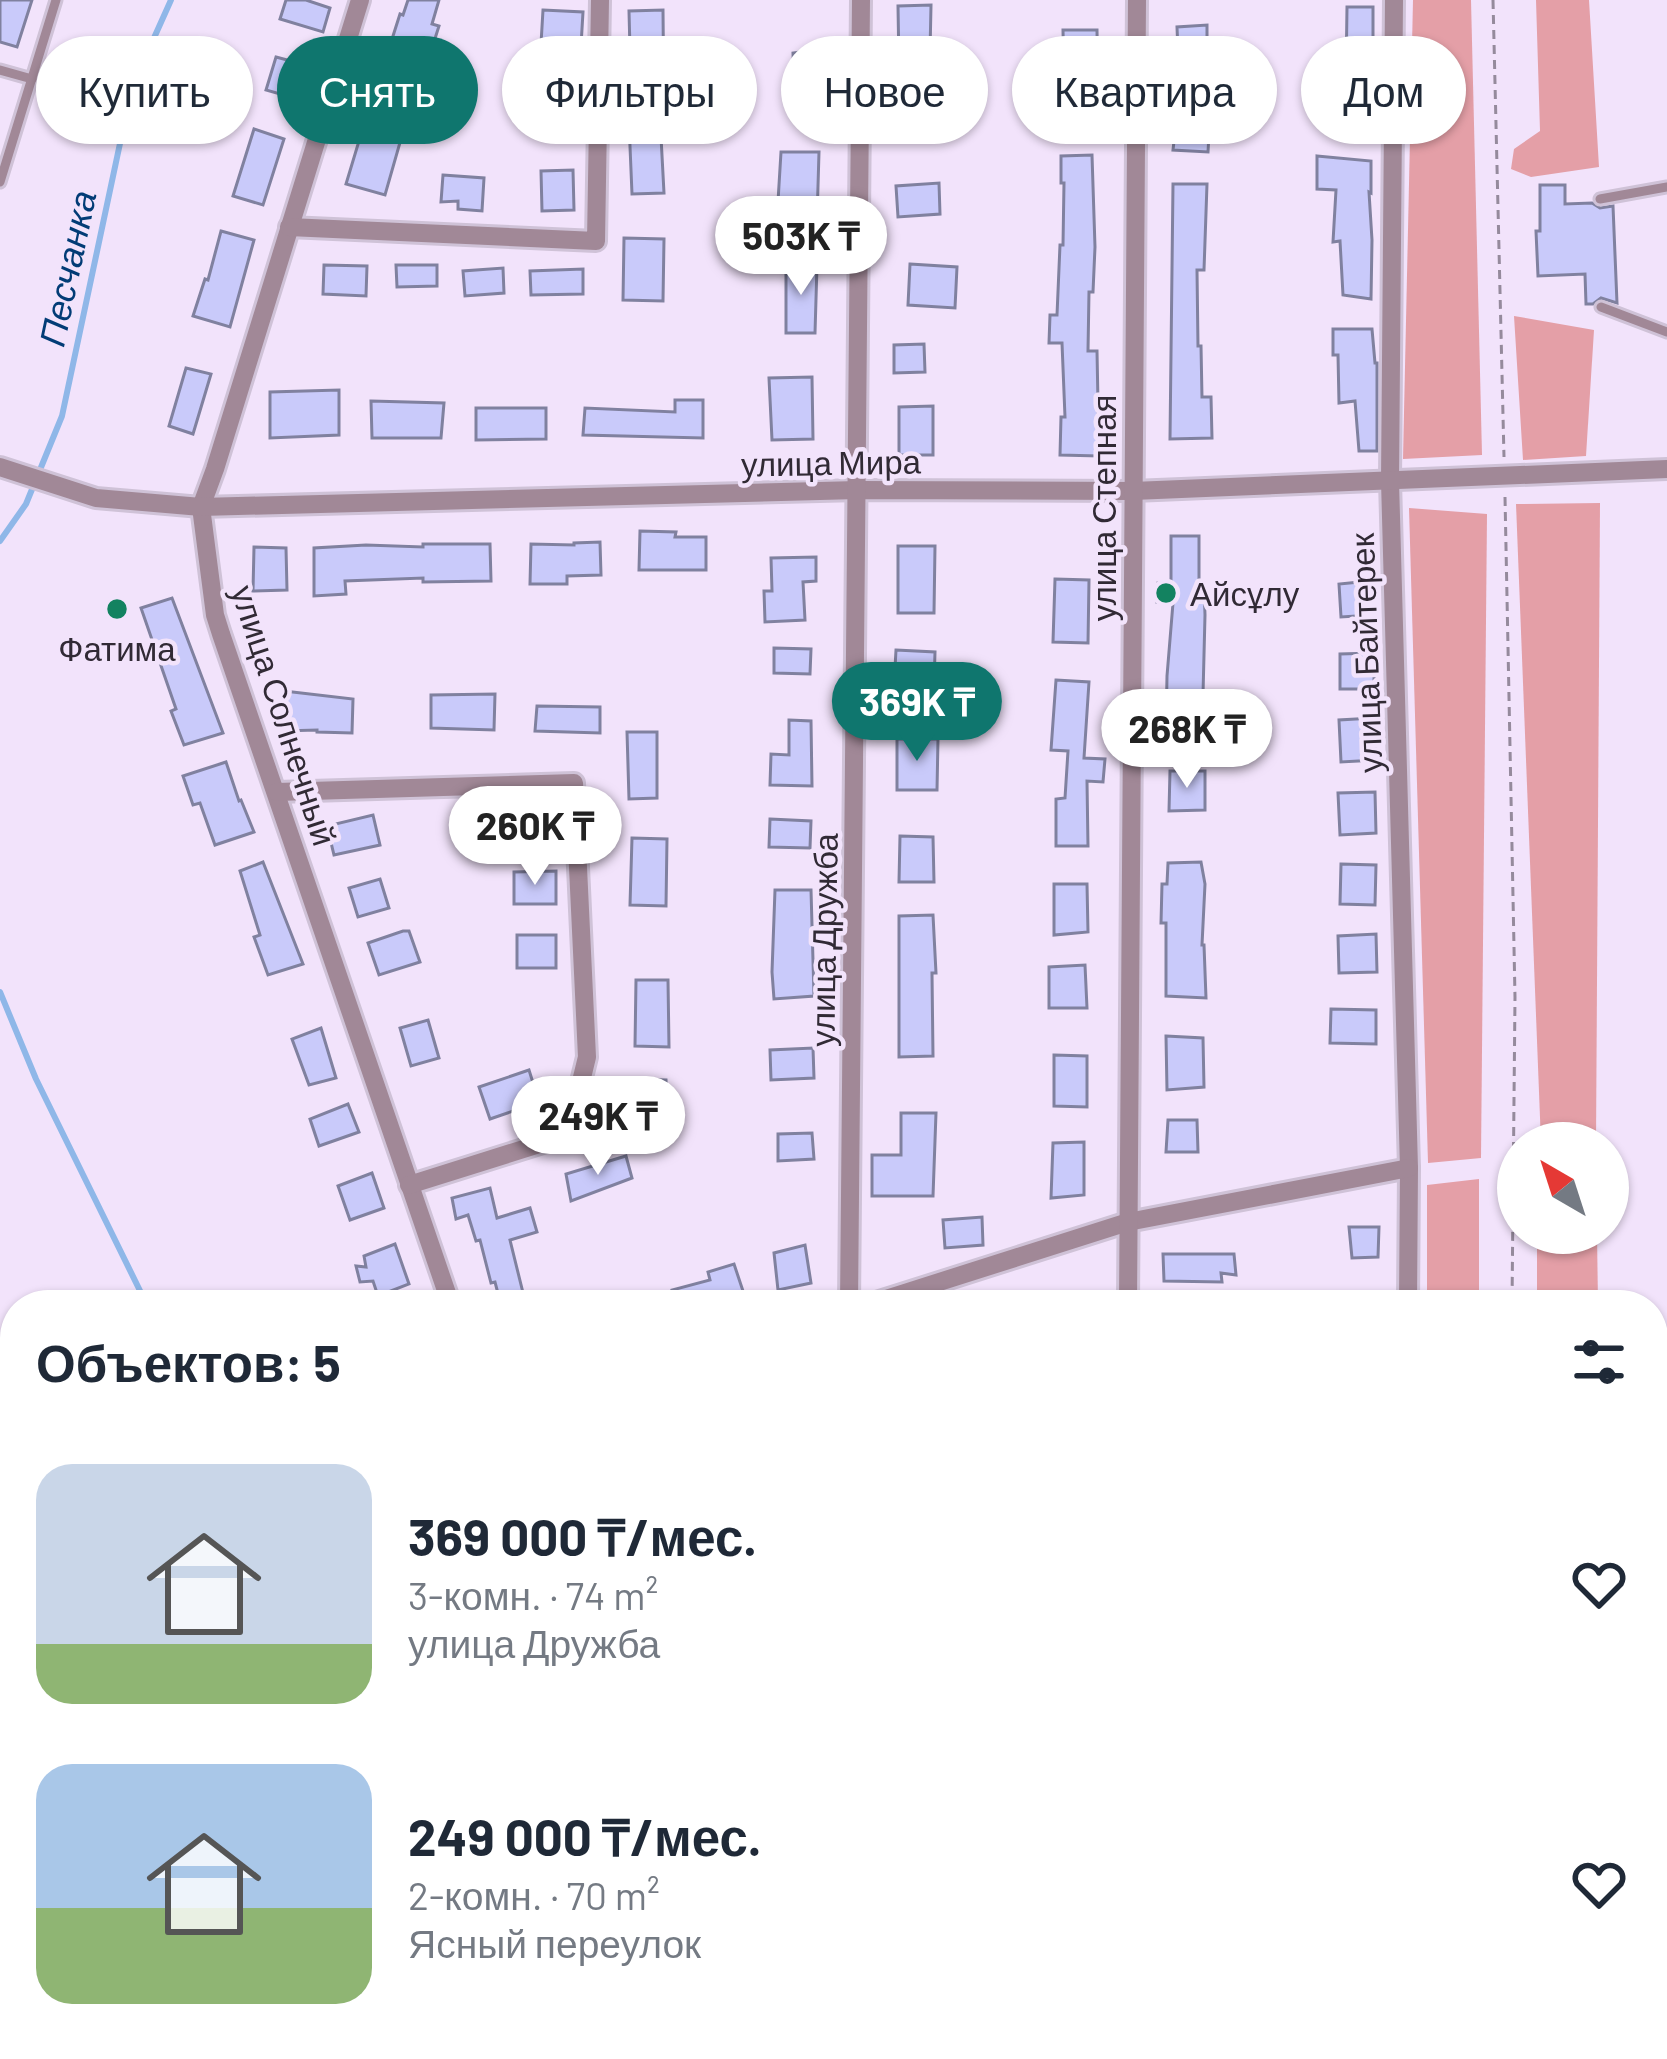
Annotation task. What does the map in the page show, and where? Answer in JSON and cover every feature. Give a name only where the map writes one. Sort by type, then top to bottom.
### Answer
[{"type":"street","name":"улица Солнечный","points":[[360,0],[201,507],[215,615],[446,1290]]},
{"type":"street","points":[[289,227],[596,242],[600,0]]},
{"type":"street","name":"улица Дружба","points":[[849,1290],[861,0]]},
{"type":"street","name":"улица Степная","points":[[1127,1290],[1137,0]]},
{"type":"street","name":"улица Байтерек","points":[[1394,0],[1390,481],[1409,1168],[1408,1290]]},
{"type":"street","name":"улица Мира","points":[[0,467],[96,498],[201,507],[858,490],[1132,491],[1667,469]]},
{"type":"street","points":[[277,792],[574,783],[587,1057],[568,1135],[409,1185]]},
{"type":"street","points":[[914,1290],[1128,1222],[1409,1168]]},
{"type":"lane","points":[[0,182],[56,0]]},
{"type":"lane","points":[[0,70],[32,79]]},
{"type":"lane","points":[[1600,199],[1667,187]]},
{"type":"lane","points":[[1601,307],[1667,332]]},
{"type":"path","points":[[1493,0],[1514,998],[1512,1290]]},
{"type":"shaded area","points":[[1413,0],[1471,0],[1482,455],[1403,459],[1410,144],[1466,144],[1466,36],[1412,36]]},
{"type":"shaded area","points":[[1536,0],[1589,0],[1599,167],[1531,177],[1511,169],[1514,149],[1540,131]]},
{"type":"shaded area","points":[[1514,316],[1594,330],[1586,456],[1523,460]]},
{"type":"shaded area","points":[[1600,503],[1596,1122],[1540,1122],[1516,504]]},
{"type":"shaded area","points":[[1409,508],[1487,514],[1481,1158],[1428,1163]]},
{"type":"shaded area","points":[[1479,1179],[1479,1290],[1427,1290],[1427,1185]]},
{"type":"shaded area","points":[[1537,1254],[1597,1254],[1598,1290],[1537,1290]]},
{"type":"building","points":[[0,0],[32,0],[17,47],[0,42]]},
{"type":"building","points":[[286,0],[330,8],[323,32],[280,19]]},
{"type":"building","points":[[408,0],[439,0],[432,24],[439,26],[436,36],[393,36]]},
{"type":"building","points":[[931,5],[930,36],[898,36],[898,6]]},
{"type":"building","points":[[1347,7],[1373,7],[1373,36],[1347,36]]},
{"type":"building","points":[[543,10],[583,12],[582,36],[541,36]]},
{"type":"building","points":[[663,10],[663,36],[630,36],[629,11]]},
{"type":"building","points":[[1207,25],[1207,36],[1177,36],[1177,27]]},
{"type":"building","points":[[1063,30],[1097,30],[1097,36],[1063,36]]},
{"type":"building","points":[[276,57],[277,57],[277,93],[266,90]]},
{"type":"building","points":[[253,132],[277,137],[277,144],[282,144],[263,205],[233,196]]},
{"type":"building","points":[[358,144],[400,144],[385,195],[346,184]]},
{"type":"building","points":[[630,144],[661,144],[664,193],[632,194]]},
{"type":"building","points":[[1174,144],[1208,144],[1208,152],[1173,150]]},
{"type":"building","points":[[781,152],[819,152],[817,220],[777,218]]},
{"type":"building","points":[[1092,155],[1095,247],[1088,351],[1097,351],[1099,456],[1060,455],[1061,417],[1065,417],[1062,343],[1049,343],[1050,315],[1057,315],[1063,245],[1061,156]]},
{"type":"building","points":[[1317,156],[1371,161],[1371,299],[1343,295],[1340,241],[1333,242],[1336,190],[1317,189]]},
{"type":"building","points":[[573,170],[574,210],[542,211],[541,171]]},
{"type":"building","points":[[443,175],[484,178],[482,211],[458,209],[458,201],[441,202]]},
{"type":"building","points":[[939,183],[940,214],[898,217],[896,186]]},
{"type":"building","points":[[1173,184],[1207,184],[1204,270],[1197,270],[1198,346],[1202,397],[1211,397],[1212,438],[1170,439]]},
{"type":"building","points":[[1540,185],[1565,185],[1565,204],[1613,206],[1617,303],[1601,298],[1586,304],[1585,274],[1538,276]]},
{"type":"building","points":[[221,231],[254,240],[230,327],[193,316]]},
{"type":"building","points":[[624,238],[664,239],[663,301],[623,300]]},
{"type":"building","points":[[786,264],[817,265],[815,333],[786,333]]},
{"type":"building","points":[[910,264],[957,267],[955,308],[908,305]]},
{"type":"building","points":[[324,265],[367,266],[366,296],[323,294]]},
{"type":"building","points":[[396,265],[437,265],[437,286],[397,287]]},
{"type":"building","points":[[503,268],[504,293],[465,296],[463,271]]},
{"type":"building","points":[[583,269],[583,294],[531,295],[530,271]]},
{"type":"building","points":[[1333,329],[1372,329],[1377,363],[1377,451],[1359,451],[1355,401],[1339,403]]},
{"type":"building","points":[[924,344],[925,372],[894,373],[894,345]]},
{"type":"building","points":[[186,368],[211,374],[193,434],[169,426]]},
{"type":"building","points":[[812,377],[813,439],[772,440],[769,378]]},
{"type":"building","points":[[339,390],[339,435],[270,438],[270,392]]},
{"type":"building","points":[[675,400],[703,400],[703,438],[583,435],[585,408],[675,412]]},
{"type":"building","points":[[371,401],[444,403],[441,438],[372,438]]},
{"type":"building","points":[[933,406],[933,455],[899,455],[899,407]]},
{"type":"building","points":[[476,408],[546,408],[546,439],[476,440]]},
{"type":"building","points":[[640,531],[706,537],[706,570],[639,570]]},
{"type":"building","points":[[1171,536],[1199,536],[1199,586],[1204,586],[1205,615],[1202,734],[1166,731],[1173,603],[1157,602],[1158,583],[1171,584]]},
{"type":"building","points":[[600,542],[601,575],[567,576],[567,584],[530,584],[531,544]]},
{"type":"building","points":[[490,544],[491,581],[345,581],[346,594],[314,596],[314,548]]},
{"type":"building","points":[[898,546],[935,546],[934,613],[898,613]]},
{"type":"building","points":[[254,547],[286,548],[287,590],[253,591]]},
{"type":"building","points":[[816,557],[816,581],[803,582],[805,620],[765,622],[764,591],[772,591],[771,558]]},
{"type":"building","points":[[1055,579],[1089,580],[1088,643],[1053,642]]},
{"type":"building","points":[[1370,581],[1372,615],[1341,617],[1339,584]]},
{"type":"building","points":[[172,598],[223,733],[184,745],[141,608]]},
{"type":"building","points":[[774,648],[811,649],[810,674],[774,673]]},
{"type":"building","points":[[896,650],[935,652],[934,687],[894,686]]},
{"type":"building","points":[[1374,653],[1374,689],[1340,689],[1340,654]]},
{"type":"building","points":[[1056,680],[1089,682],[1084,758],[1105,759],[1103,782],[1087,781],[1088,846],[1056,846],[1056,799],[1065,798],[1068,751],[1051,750]]},
{"type":"building","points":[[284,691],[353,699],[352,733],[282,731]]},
{"type":"building","points":[[495,694],[494,730],[431,728],[431,695]]},
{"type":"building","points":[[537,706],[600,707],[600,733],[535,731]]},
{"type":"building","points":[[1373,718],[1376,760],[1341,762],[1339,720]]},
{"type":"building","points":[[789,720],[811,721],[812,786],[770,785],[771,754],[789,755]]},
{"type":"building","points":[[627,732],[657,732],[657,798],[629,799]]},
{"type":"building","points":[[897,739],[938,739],[937,790],[897,790]]},
{"type":"building","points":[[226,762],[254,832],[215,845],[200,803],[193,805],[183,776]]},
{"type":"building","points":[[1170,771],[1205,771],[1205,810],[1169,811]]},
{"type":"building","points":[[1375,792],[1376,833],[1340,835],[1338,793]]},
{"type":"building","points":[[556,803],[557,836],[524,838],[523,805]]},
{"type":"building","points":[[373,815],[380,845],[334,855],[327,826]]},
{"type":"building","points":[[770,819],[811,821],[810,848],[769,847]]},
{"type":"building","points":[[900,836],[933,837],[934,882],[899,882]]},
{"type":"building","points":[[632,838],[667,839],[666,906],[630,905]]},
{"type":"building","points":[[263,862],[303,964],[268,975],[254,937],[260,935],[240,871]]},
{"type":"building","points":[[1201,862],[1206,998],[1166,996],[1162,884],[1167,884],[1168,863]]},
{"type":"building","points":[[1341,864],[1376,865],[1375,905],[1340,904]]},
{"type":"building","points":[[556,871],[556,904],[514,904],[514,872]]},
{"type":"building","points":[[380,879],[389,908],[358,917],[349,888]]},
{"type":"building","points":[[1054,884],[1087,884],[1088,932],[1054,935]]},
{"type":"building","points":[[775,890],[811,890],[814,996],[774,999]]},
{"type":"building","points":[[933,915],[933,1056],[899,1057],[899,916]]},
{"type":"building","points":[[409,931],[420,962],[379,975],[368,943]]},
{"type":"building","points":[[1376,934],[1377,972],[1339,973],[1338,936]]},
{"type":"building","points":[[517,935],[556,935],[556,968],[517,968]]},
{"type":"building","points":[[1085,965],[1087,1008],[1049,1008],[1049,967]]},
{"type":"building","points":[[636,980],[668,980],[669,1047],[635,1046]]},
{"type":"building","points":[[1331,1009],[1376,1010],[1376,1044],[1330,1043]]},
{"type":"building","points":[[428,1020],[439,1058],[411,1066],[400,1028]]},
{"type":"building","points":[[321,1028],[336,1078],[309,1085],[292,1039]]},
{"type":"building","points":[[1166,1036],[1203,1038],[1204,1087],[1167,1090]]},
{"type":"building","points":[[813,1048],[814,1078],[771,1080],[770,1050]]},
{"type":"building","points":[[1054,1055],[1087,1056],[1087,1107],[1054,1106]]},
{"type":"building","points":[[529,1070],[539,1102],[490,1119],[479,1087]]},
{"type":"building","points":[[631,1079],[666,1080],[668,1132],[630,1135]]},
{"type":"building","points":[[348,1104],[359,1132],[319,1146],[310,1119]]},
{"type":"building","points":[[901,1113],[936,1113],[933,1196],[872,1196],[872,1155],[901,1155]]},
{"type":"building","points":[[1168,1120],[1197,1120],[1198,1152],[1166,1152]]},
{"type":"building","points":[[812,1133],[814,1159],[778,1161],[778,1134]]},
{"type":"building","points":[[1084,1142],[1084,1195],[1051,1198],[1053,1143]]},
{"type":"building","points":[[626,1156],[632,1178],[571,1201],[566,1174]]},
{"type":"building","points":[[372,1173],[384,1208],[350,1220],[338,1186]]},
{"type":"building","points":[[490,1188],[497,1218],[530,1208],[537,1232],[510,1240],[522,1290],[497,1290],[495,1282],[491,1283],[480,1240],[476,1241],[468,1215],[456,1219],[452,1198]]},
{"type":"building","points":[[982,1217],[983,1245],[945,1248],[943,1220]]},
{"type":"building","points":[[1349,1227],[1379,1227],[1378,1257],[1352,1258]]},
{"type":"building","points":[[395,1244],[409,1284],[376,1290],[373,1281],[360,1282],[356,1266],[366,1267],[364,1256]]},
{"type":"building","points":[[805,1245],[811,1283],[778,1290],[774,1253]]},
{"type":"building","points":[[1163,1254],[1234,1254],[1236,1275],[1221,1273],[1222,1282],[1164,1281]]},
{"type":"building","points":[[734,1264],[743,1290],[672,1290],[710,1280],[708,1272]]},
{"type":"waterway","name":"Песчанка","points":[[0,541],[26,504],[62,416],[132,87],[171,0]]},
{"type":"waterway","name":"Песчанка","points":[[0,992],[36,1079],[140,1290]]},
{"type":"place","name":"Айсұлу","points":[[1166,593]]},
{"type":"place","name":"Фатима","points":[[117,609]]}]
